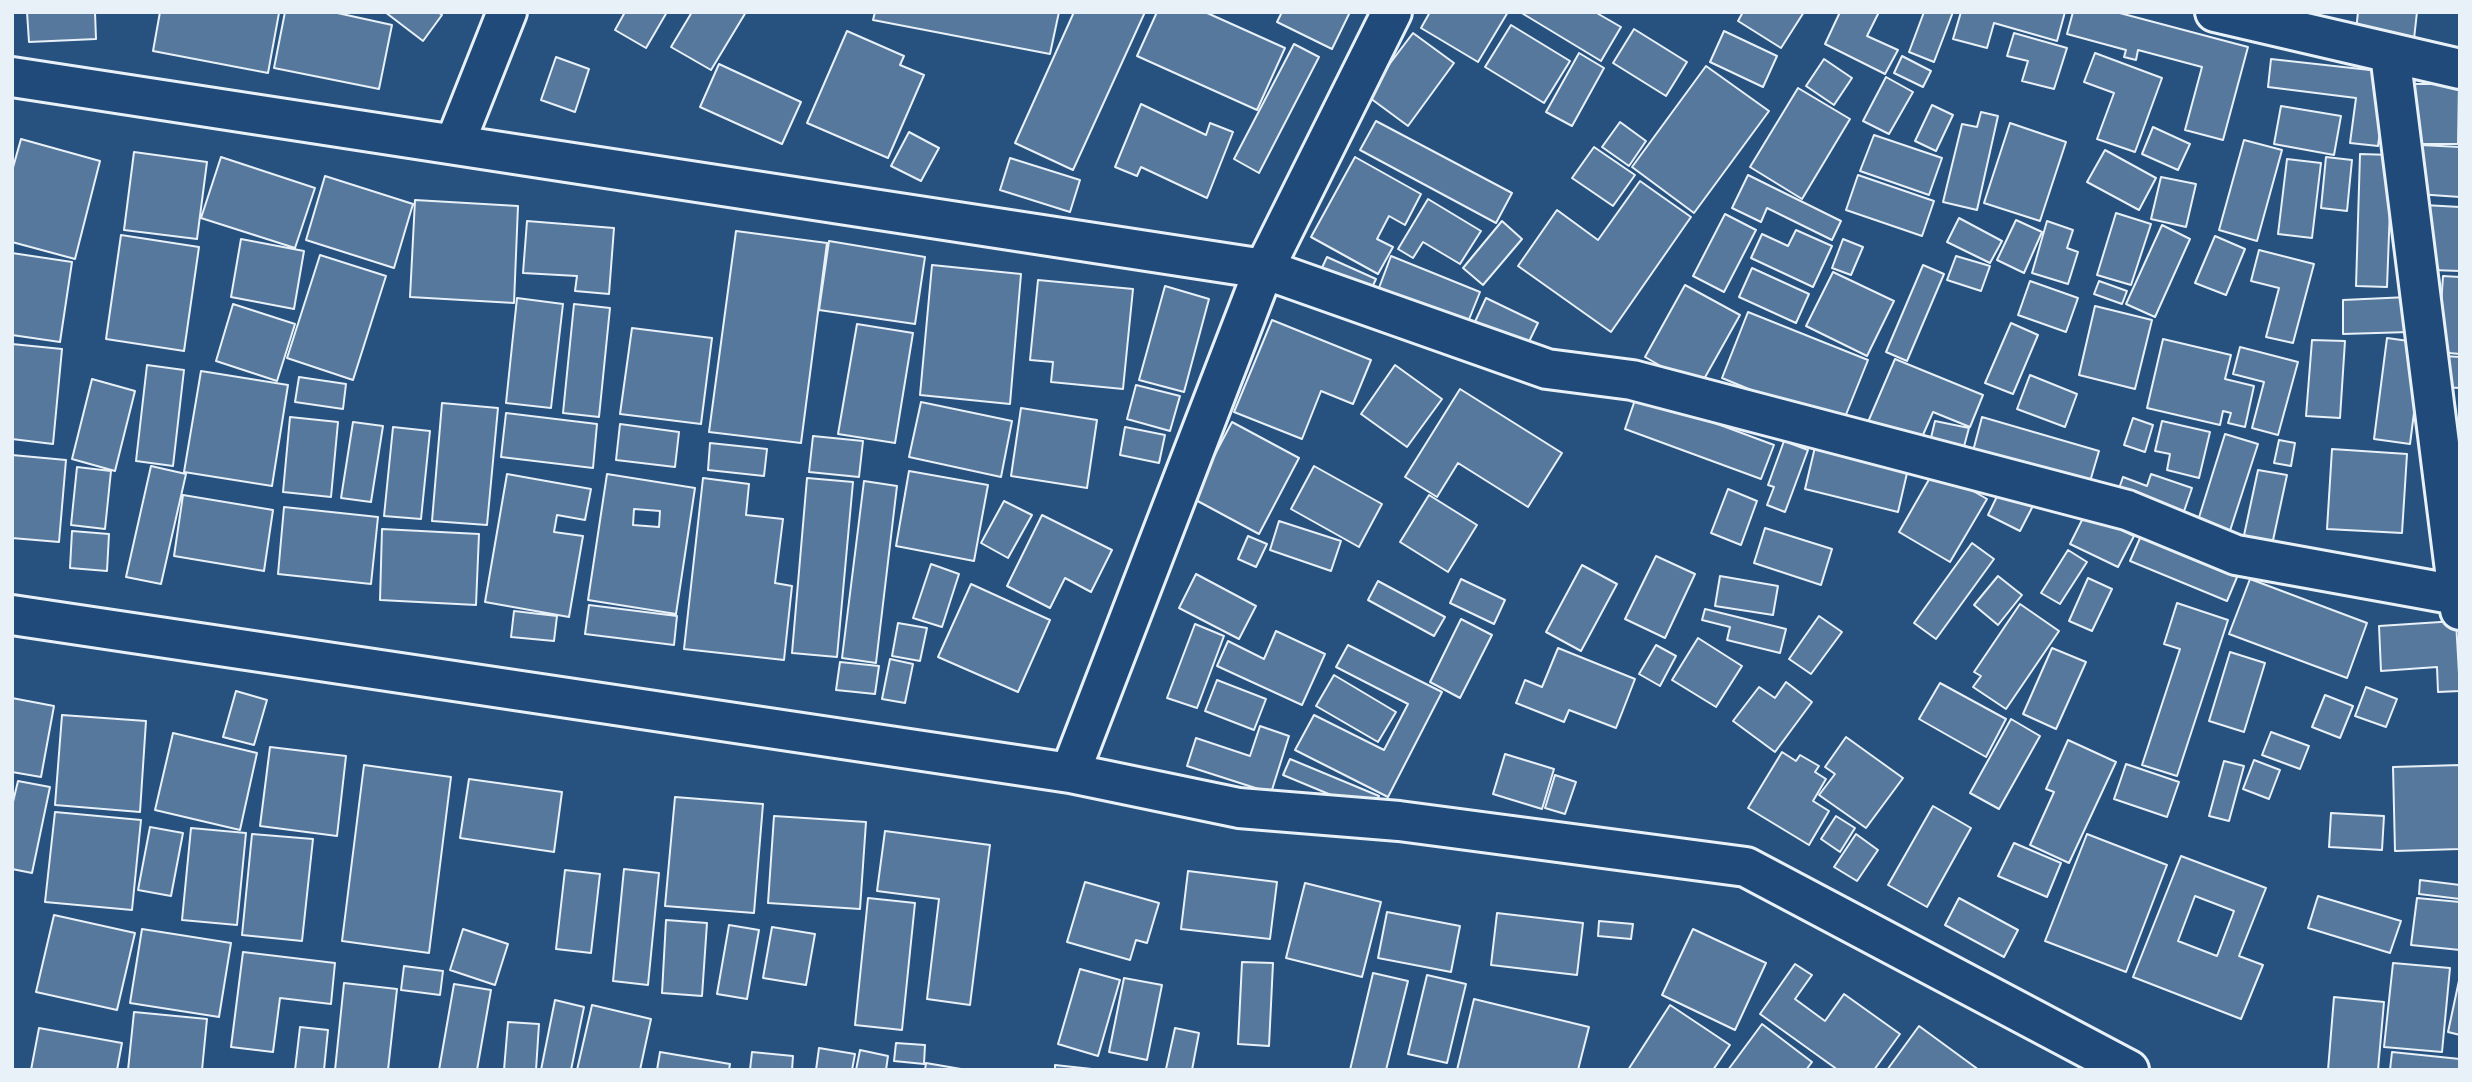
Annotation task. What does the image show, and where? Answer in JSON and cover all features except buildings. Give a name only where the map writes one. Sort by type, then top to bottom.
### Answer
[{"type":"street","points":[[455,143],[507,12]]},
{"type":"street","points":[[1070,773],[1265,269],[1392,12]]},
{"type":"street","points":[[2215,12],[2460,69]]},
{"type":"street","points":[[12,76],[1265,269],[1547,369],[1632,380],[2127,510],[2236,555],[2458,602],[2390,54]]},
{"type":"street","points":[[12,615],[1070,773],[1239,808],[1399,821],[1746,867],[2129,1070]]}]
